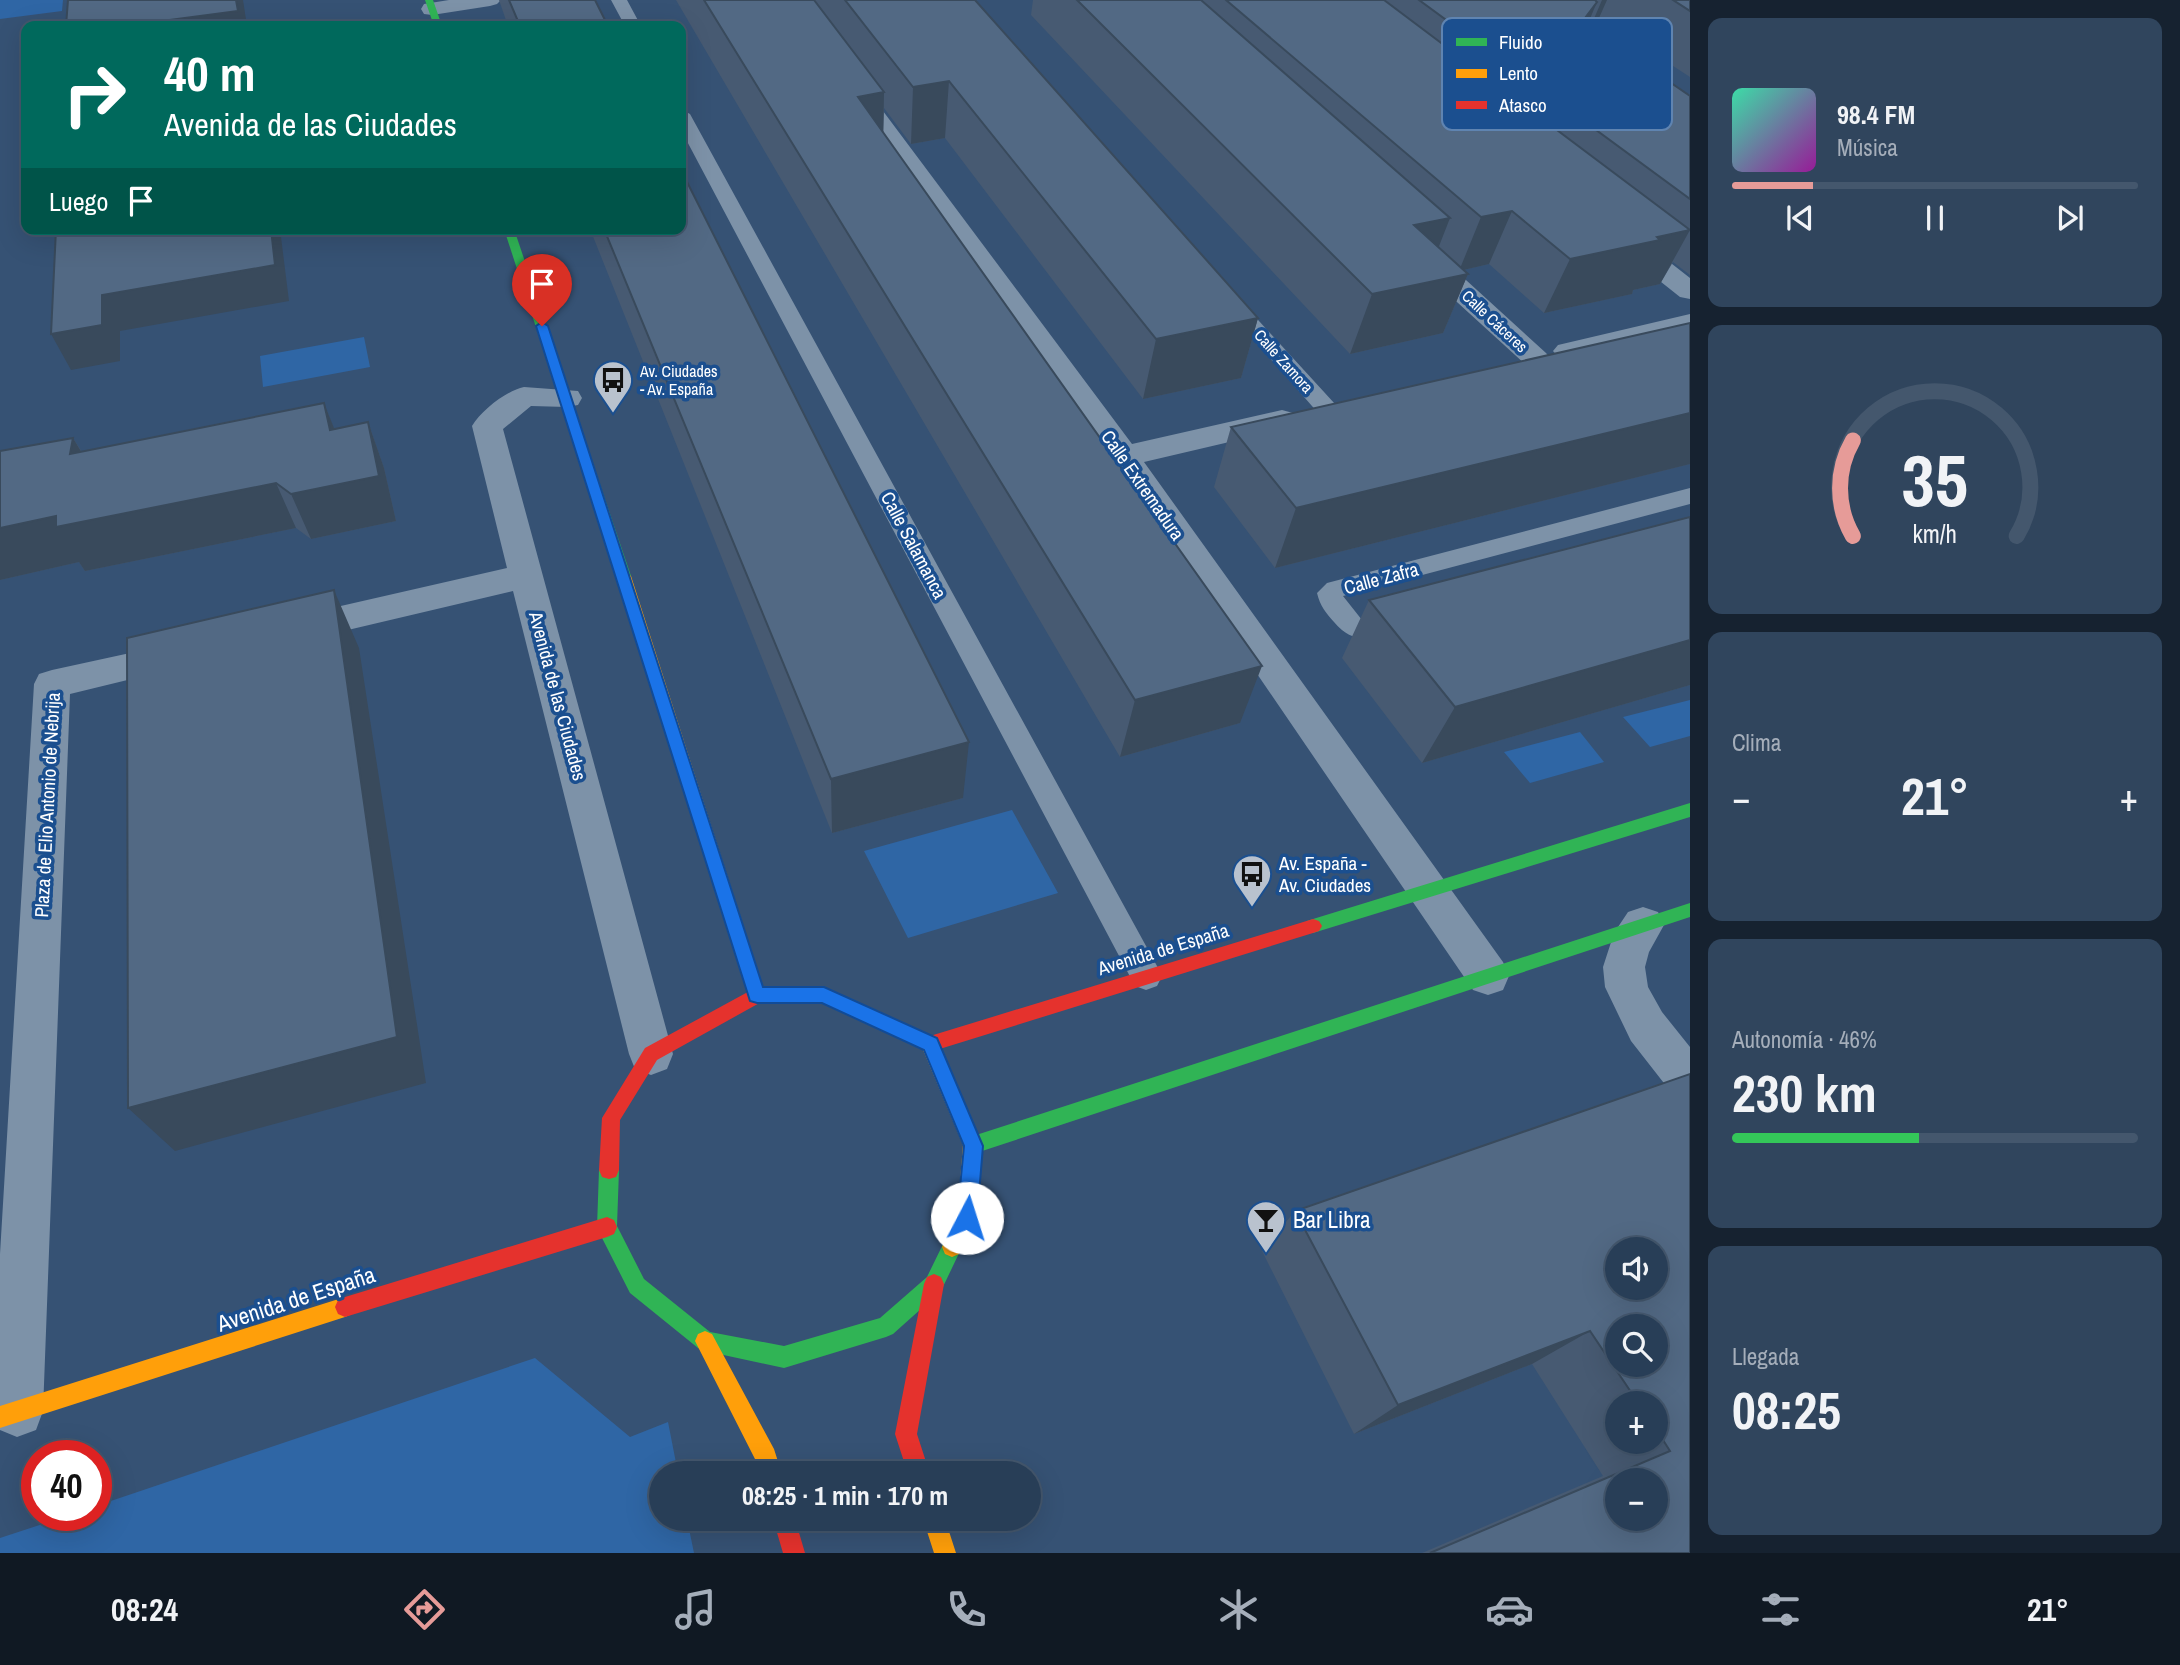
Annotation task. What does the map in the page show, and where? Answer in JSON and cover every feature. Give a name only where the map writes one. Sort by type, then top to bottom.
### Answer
[{"type":"street","points":[[433,12],[490,0]]},
{"type":"street","name":"Calle Extremadura","points":[[789,0],[1124,456],[1488,976]]},
{"type":"street","points":[[1603,223],[1690,291]]},
{"type":"street","points":[[511,235],[567,398],[757,995]]},
{"type":"street","name":"Calle Cáceres","points":[[1402,236],[1523,362],[1690,323]]},
{"type":"street","name":"Avenida de las Ciudades","points":[[567,398],[524,396],[487,426],[651,1054]]},
{"type":"street","points":[[1124,456],[1340,406]]},
{"type":"street","points":[[256,638],[527,576]]},
{"type":"street","name":"Plaza de Elio Antonio de Nebrija","points":[[9,1414],[52,684],[215,647]]},
{"type":"street","name":"Avenida de España","points":[[930,1044],[1690,810]]},
{"type":"street","points":[[973,1146],[1690,910]]},
{"type":"street","points":[[1643,925],[1627,947],[1622,969],[1623,984],[1636,1010],[1690,1081]]},
{"type":"street","points":[[767,1461],[705,1341],[637,1286],[607,1227],[611,1118],[651,1054],[757,995],[824,995],[930,1044],[973,1146],[967,1218],[934,1284],[906,1434],[915,1461]]},
{"type":"street","name":"Avenida de España","points":[[9,1414],[607,1227]]},
{"type":"street","points":[[705,1341],[784,1357],[886,1327],[934,1284]]},
{"type":"street","points":[[788,1531],[794,1553]]},
{"type":"street","points":[[938,1531],[945,1553]]},
{"type":"lane","points":[[619,0],[630,21]]},
{"type":"lane","name":"Calle Salamanca","points":[[686,123],[1146,976]]},
{"type":"lane","name":"Calle Zamora","points":[[1217,286],[1340,406]]},
{"type":"lane","name":"Calle Zafra","points":[[1420,615],[1360,630],[1349,625],[1329,598],[1336,589],[1690,496]]},
{"type":"shaded area","points":[[0,0],[63,0],[62,11],[0,19]]},
{"type":"shaded area","points":[[364,337],[370,367],[263,387],[260,356]]},
{"type":"shaded area","points":[[1690,700],[1690,736],[1650,747],[1623,717]]},
{"type":"shaded area","points":[[1580,732],[1604,762],[1530,783],[1504,752]]},
{"type":"shaded area","points":[[1012,810],[1058,893],[908,938],[864,851]]},
{"type":"shaded area","points":[[535,1358],[630,1437],[668,1422],[676,1461],[649,1461],[649,1531],[689,1531],[694,1553],[0,1553],[0,1538],[21,1531],[112,1531],[112,1501]]},
{"type":"building","points":[[68,0],[236,0],[238,11],[162,21],[66,21]]},
{"type":"building","points":[[509,0],[595,0],[606,21],[518,21]]},
{"type":"building","points":[[704,0],[814,0],[884,92],[858,97],[1262,666],[1135,700]]},
{"type":"building","points":[[845,0],[975,0],[1258,318],[1156,339],[949,81],[913,87]]},
{"type":"building","points":[[1077,0],[1201,0],[1450,218],[1414,225],[1468,274],[1372,294]]},
{"type":"building","points":[[1226,0],[1384,0],[1442,44],[1442,130],[1557,130],[1690,230],[1657,237],[1660,240],[1570,259],[1512,211],[1481,217]]},
{"type":"building","points":[[1419,0],[1597,2],[1585,18],[1444,18]]},
{"type":"building","points":[[1673,0],[1690,0],[1690,11]]},
{"type":"building","points":[[1672,84],[1690,96],[1690,199],[1596,130],[1672,130]]},
{"type":"building","points":[[686,180],[969,742],[831,779],[606,235],[686,235]]},
{"type":"building","points":[[56,235],[272,235],[275,265],[102,295],[102,325],[51,334]]},
{"type":"building","points":[[1690,323],[1690,413],[1296,508],[1231,427]]},
{"type":"building","points":[[324,403],[330,430],[368,422],[379,476],[291,494],[276,483],[56,527],[56,516],[0,528],[0,451],[73,438],[70,454]]},
{"type":"building","points":[[1690,517],[1690,640],[1455,707],[1369,600]]},
{"type":"building","points":[[334,590],[397,1037],[128,1108],[127,638]]},
{"type":"building","points":[[1690,1074],[1690,1553],[1430,1553],[1605,1479],[1605,1531],[1668,1531],[1668,1468],[1630,1468],[1670,1451],[1668,1391],[1630,1391],[1621,1377],[1668,1377],[1668,1314],[1605,1314],[1605,1353],[1590,1331],[1398,1405],[1295,1211]]},
{"type":"traffic: fast","points":[[429,0],[436,21]]},
{"type":"traffic: fast","points":[[511,235],[624,576]]},
{"type":"traffic: fast","points":[[1313,926],[1690,810]]},
{"type":"traffic: fast","points":[[973,1145],[1690,910]]},
{"type":"traffic: fast","points":[[609,1170],[607,1227],[637,1286],[705,1341],[784,1357],[886,1327],[934,1284],[952,1247]]},
{"type":"traffic: slow","points":[[624,576],[757,995]]},
{"type":"traffic: slow","points":[[757,995],[824,995],[930,1044],[973,1145],[967,1218],[952,1247]]},
{"type":"traffic: slow","points":[[0,1417],[345,1307]]},
{"type":"traffic: slow","points":[[705,1341],[767,1461]]},
{"type":"traffic: slow","points":[[938,1531],[945,1553]]},
{"type":"traffic: jam","points":[[930,1044],[1313,926]]},
{"type":"traffic: jam","points":[[609,1170],[611,1118],[651,1054],[757,995]]},
{"type":"traffic: jam","points":[[345,1307],[607,1227]]},
{"type":"traffic: jam","points":[[915,1461],[906,1434],[934,1284]]},
{"type":"traffic: jam","points":[[788,1531],[794,1553]]},
{"type":"place","name":"Av. Ciudades - Av. España","points":[[613,414]]},
{"type":"place","name":"Av. España - Av. Ciudades","points":[[1252,908]]},
{"type":"place","name":"Bar Libra","points":[[1266,1254]]},
{"type":"route","points":[[542,326],[757,995],[824,995],[930,1044],[973,1146],[967,1218]]}]
